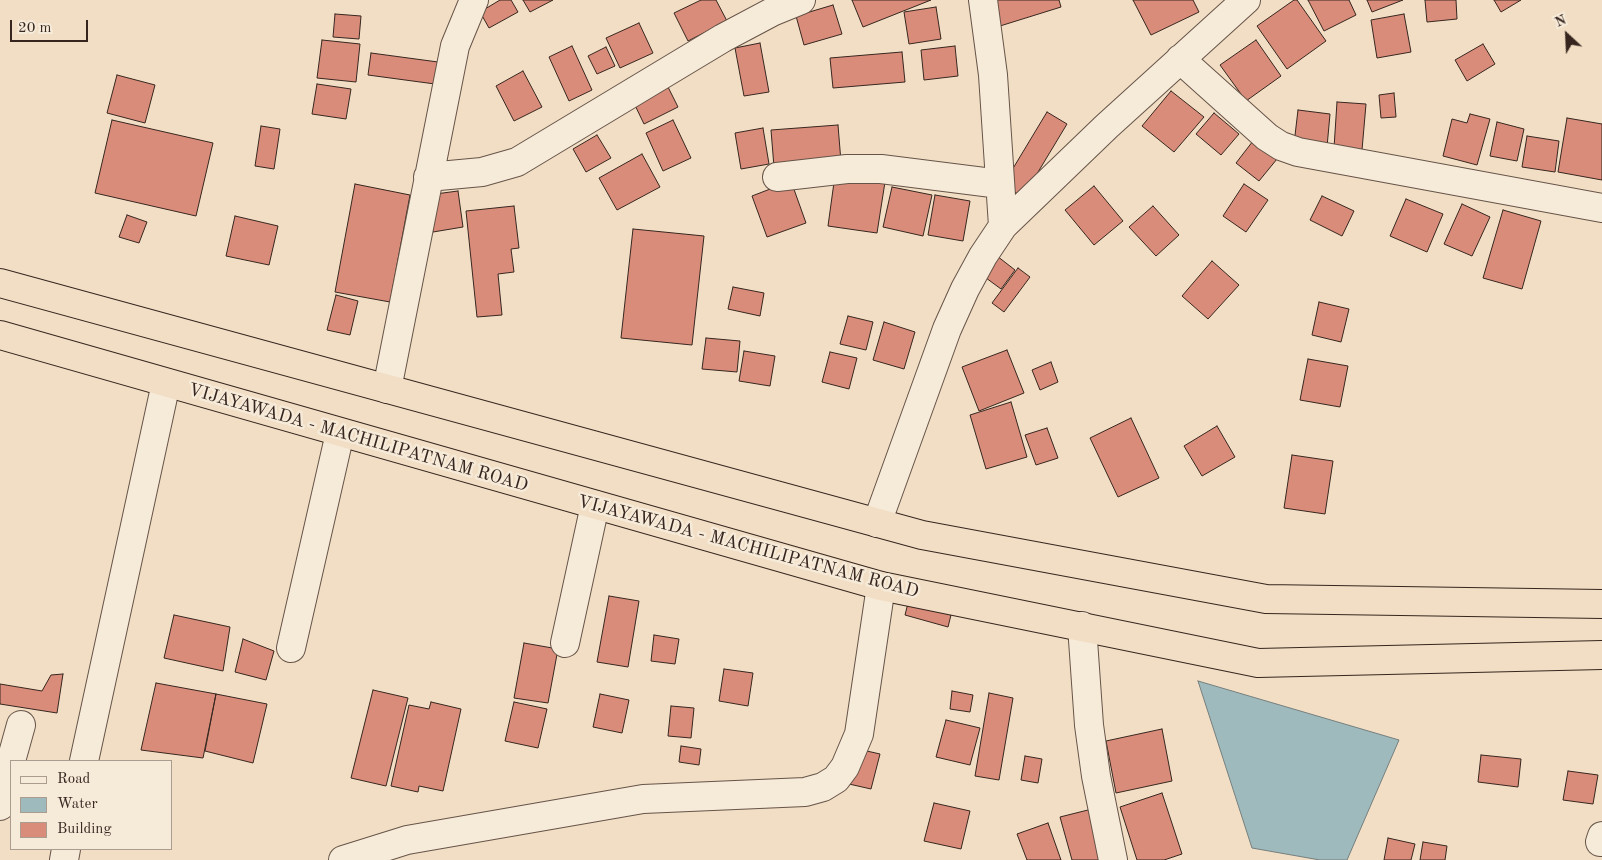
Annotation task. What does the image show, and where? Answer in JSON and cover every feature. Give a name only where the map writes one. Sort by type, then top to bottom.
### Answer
[{"type":"highway","points":[[0,283],[922,535],[1266,599],[1602,604]]},
{"type":"highway","name":"VIJAYAWADA - MACHILIPATNAM ROAD","points":[[0,335],[881,586],[1258,663],[1602,654]]},
{"type":"street","points":[[386,389],[455,46],[474,0]]},
{"type":"street","points":[[428,177],[482,172],[517,162],[723,38],[774,11],[801,0]]},
{"type":"street","points":[[983,0],[993,75],[1003,226]]},
{"type":"street","points":[[877,523],[947,329],[969,281],[1003,226],[1107,126],[1246,0]]},
{"type":"street","points":[[1180,60],[1267,137],[1281,146],[1298,152],[1602,208]]},
{"type":"street","points":[[777,176],[846,169],[881,169],[1000,184]]},
{"type":"street","points":[[84,760],[166,383]]},
{"type":"street","points":[[291,648],[340,433]]},
{"type":"street","points":[[565,643],[595,505]]},
{"type":"street","points":[[343,860],[406,840],[643,799],[805,792],[823,786],[836,779],[845,767],[858,734],[881,586]]},
{"type":"street","points":[[1082,626],[1089,725],[1096,776],[1113,860]]},
{"type":"street","points":[[12,760],[21,725]]},
{"type":"street","points":[[0,806],[10,766]]},
{"type":"water","points":[[1198,681],[1399,740],[1347,860],[1320,860],[1252,848]]},
{"type":"building","points":[[500,0],[511,0],[518,12],[489,28],[480,12]]},
{"type":"building","points":[[523,0],[553,0],[530,12]]},
{"type":"building","points":[[701,0],[716,0],[727,21],[688,41],[674,13]]},
{"type":"building","points":[[852,0],[931,0],[863,27]]},
{"type":"building","points":[[992,0],[1059,0],[1061,7],[1000,26]]},
{"type":"building","points":[[1133,0],[1193,0],[1199,12],[1151,35]]},
{"type":"building","points":[[1294,0],[1297,0],[1326,41],[1287,69],[1257,26]]},
{"type":"building","points":[[1308,0],[1349,0],[1356,15],[1324,31]]},
{"type":"building","points":[[1367,0],[1403,0],[1372,12]]},
{"type":"building","points":[[1425,0],[1456,0],[1457,19],[1427,22]]},
{"type":"building","points":[[1494,0],[1521,0],[1501,12]]},
{"type":"building","points":[[833,5],[842,34],[804,45],[796,16]]},
{"type":"building","points":[[936,7],[941,39],[909,44],[904,12]]},
{"type":"building","points":[[335,14],[361,16],[359,39],[333,37]]},
{"type":"building","points":[[1404,14],[1411,52],[1377,58],[1371,20]]},
{"type":"building","points":[[639,23],[653,53],[620,68],[606,38]]},
{"type":"building","points":[[322,40],[360,44],[356,82],[317,78]]},
{"type":"building","points":[[1256,40],[1281,76],[1246,101],[1220,65]]},
{"type":"building","points":[[760,43],[769,92],[744,96],[735,48]]},
{"type":"building","points":[[1483,44],[1495,64],[1467,81],[1455,60]]},
{"type":"building","points":[[572,46],[592,90],[569,101],[549,57]]},
{"type":"building","points":[[955,46],[958,76],[924,80],[921,50]]},
{"type":"building","points":[[606,47],[615,66],[597,74],[588,56]]},
{"type":"building","points":[[902,52],[905,82],[833,88],[830,58]]},
{"type":"building","points":[[371,53],[438,62],[435,84],[368,75]]},
{"type":"building","points":[[523,71],[542,107],[514,121],[496,86]]},
{"type":"building","points":[[117,75],[155,85],[145,123],[107,113]]},
{"type":"building","points":[[665,81],[678,107],[644,124],[631,97]]},
{"type":"building","points":[[317,84],[351,89],[346,119],[312,114]]},
{"type":"building","points":[[1171,91],[1204,117],[1174,152],[1142,126]]},
{"type":"building","points":[[1394,93],[1396,117],[1381,118],[1379,95]]},
{"type":"building","points":[[1337,102],[1366,104],[1362,150],[1334,148]]},
{"type":"building","points":[[1298,110],[1330,114],[1327,147],[1294,144]]},
{"type":"building","points":[[1047,112],[1067,124],[1023,197],[1003,185]]},
{"type":"building","points":[[1214,113],[1239,134],[1221,155],[1196,134]]},
{"type":"building","points":[[1470,114],[1490,119],[1477,165],[1443,156],[1452,119],[1467,123]]},
{"type":"building","points":[[1567,118],[1602,124],[1602,180],[1558,172]]},
{"type":"building","points":[[112,120],[213,143],[196,216],[95,193]]},
{"type":"building","points":[[673,120],[691,158],[663,171],[646,133]]},
{"type":"building","points":[[1497,122],[1524,129],[1517,161],[1490,156]]},
{"type":"building","points":[[838,125],[841,162],[774,167],[771,130]]},
{"type":"building","points":[[261,126],[280,129],[274,169],[255,166]]},
{"type":"building","points":[[763,128],[769,164],[741,169],[735,133]]},
{"type":"building","points":[[597,135],[611,158],[586,172],[573,149]]},
{"type":"building","points":[[1527,136],[1559,141],[1555,172],[1522,167]]},
{"type":"building","points":[[1253,141],[1277,159],[1259,181],[1236,163]]},
{"type":"building","points":[[642,154],[660,187],[617,210],[599,178]]},
{"type":"building","points":[[835,175],[885,182],[877,233],[828,226]]},
{"type":"building","points":[[791,181],[806,223],[767,237],[752,196]]},
{"type":"building","points":[[355,184],[410,195],[390,302],[335,292]]},
{"type":"building","points":[[1244,184],[1268,200],[1246,232],[1223,216]]},
{"type":"building","points":[[1094,186],[1123,221],[1094,245],[1065,210]]},
{"type":"building","points":[[892,187],[932,195],[923,236],[883,227]]},
{"type":"building","points":[[458,191],[463,227],[433,232],[428,195]]},
{"type":"building","points":[[935,195],[970,201],[963,241],[928,235]]},
{"type":"building","points":[[1322,196],[1354,211],[1342,236],[1310,220]]},
{"type":"building","points":[[1406,199],[1443,214],[1427,252],[1390,236]]},
{"type":"building","points":[[1462,204],[1490,217],[1472,256],[1444,244]]},
{"type":"building","points":[[514,206],[519,248],[511,249],[514,272],[498,274],[502,315],[477,317],[466,211]]},
{"type":"building","points":[[1153,206],[1179,235],[1156,256],[1129,227]]},
{"type":"building","points":[[1503,210],[1541,221],[1522,289],[1483,278]]},
{"type":"building","points":[[127,215],[147,222],[139,243],[119,237]]},
{"type":"building","points":[[235,216],[278,226],[269,265],[226,256]]},
{"type":"building","points":[[633,229],[704,236],[692,345],[621,338]]},
{"type":"building","points":[[997,256],[1015,270],[1001,289],[982,275]]},
{"type":"building","points":[[1212,261],[1239,285],[1208,319],[1182,296]]},
{"type":"building","points":[[1018,268],[1030,277],[1004,312],[992,303]]},
{"type":"building","points":[[733,287],[764,293],[760,316],[728,309]]},
{"type":"building","points":[[336,295],[358,301],[350,335],[327,330]]},
{"type":"building","points":[[1319,302],[1349,309],[1341,342],[1312,335]]},
{"type":"building","points":[[848,316],[873,322],[866,350],[840,344]]},
{"type":"building","points":[[884,322],[915,332],[904,369],[873,360]]},
{"type":"building","points":[[706,338],[740,341],[737,372],[702,369]]},
{"type":"building","points":[[1007,350],[1024,393],[979,411],[962,367]]},
{"type":"building","points":[[744,351],[775,356],[770,386],[739,381]]},
{"type":"building","points":[[830,352],[857,358],[849,389],[822,382]]},
{"type":"building","points":[[1308,359],[1348,366],[1340,407],[1300,400]]},
{"type":"building","points":[[1051,362],[1058,382],[1040,390],[1032,370]]},
{"type":"building","points":[[1011,402],[1027,457],[986,469],[970,415]]},
{"type":"building","points":[[1131,418],[1159,478],[1118,497],[1090,438]]},
{"type":"building","points":[[1217,426],[1235,457],[1202,476],[1184,446]]},
{"type":"building","points":[[1047,428],[1058,458],[1036,465],[1025,435]]},
{"type":"building","points":[[1292,455],[1333,461],[1325,514],[1284,508]]},
{"type":"building","points":[[609,596],[639,601],[628,667],[597,662]]},
{"type":"building","points":[[908,603],[951,615],[948,627],[905,615]]},
{"type":"building","points":[[174,615],[230,627],[223,671],[164,658]]},
{"type":"building","points":[[654,635],[679,639],[675,664],[651,661]]},
{"type":"building","points":[[243,639],[274,651],[266,680],[235,672]]},
{"type":"building","points":[[524,643],[558,649],[548,703],[514,698]]},
{"type":"building","points":[[724,669],[753,673],[748,706],[719,701]]},
{"type":"building","points":[[63,674],[57,713],[0,704],[0,684],[42,691],[51,675]]},
{"type":"building","points":[[156,683],[216,694],[203,758],[141,750]]},
{"type":"building","points":[[373,690],[408,698],[386,786],[351,778]]},
{"type":"building","points":[[952,691],[973,695],[970,712],[950,709]]},
{"type":"building","points":[[989,693],[1013,698],[999,780],[975,776]]},
{"type":"building","points":[[216,694],[267,704],[253,763],[205,751]]},
{"type":"building","points":[[600,694],[629,700],[622,733],[593,727]]},
{"type":"building","points":[[431,702],[461,709],[443,791],[419,786],[418,792],[391,786],[409,705],[429,709]]},
{"type":"building","points":[[514,702],[547,709],[538,748],[505,741]]},
{"type":"building","points":[[671,706],[694,708],[691,738],[668,736]]},
{"type":"building","points":[[946,720],[980,728],[970,765],[936,757]]},
{"type":"building","points":[[1162,729],[1172,781],[1116,793],[1106,741]]},
{"type":"building","points":[[681,746],[701,749],[699,765],[679,762]]},
{"type":"building","points":[[858,749],[880,754],[871,789],[849,784]]},
{"type":"building","points":[[1481,755],[1521,759],[1518,787],[1478,782]]},
{"type":"building","points":[[1025,756],[1042,759],[1038,783],[1021,780]]},
{"type":"building","points":[[1568,771],[1598,775],[1593,804],[1563,800]]},
{"type":"building","points":[[1162,793],[1182,854],[1164,860],[1137,860],[1120,807]]},
{"type":"building","points":[[934,803],[970,811],[961,849],[924,841]]},
{"type":"building","points":[[1096,808],[1110,860],[1072,860],[1060,817]]},
{"type":"building","points":[[1048,823],[1061,860],[1027,860],[1017,834]]},
{"type":"building","points":[[1388,838],[1415,844],[1411,860],[1384,860]]},
{"type":"building","points":[[1423,842],[1447,846],[1445,860],[1420,860]]}]
